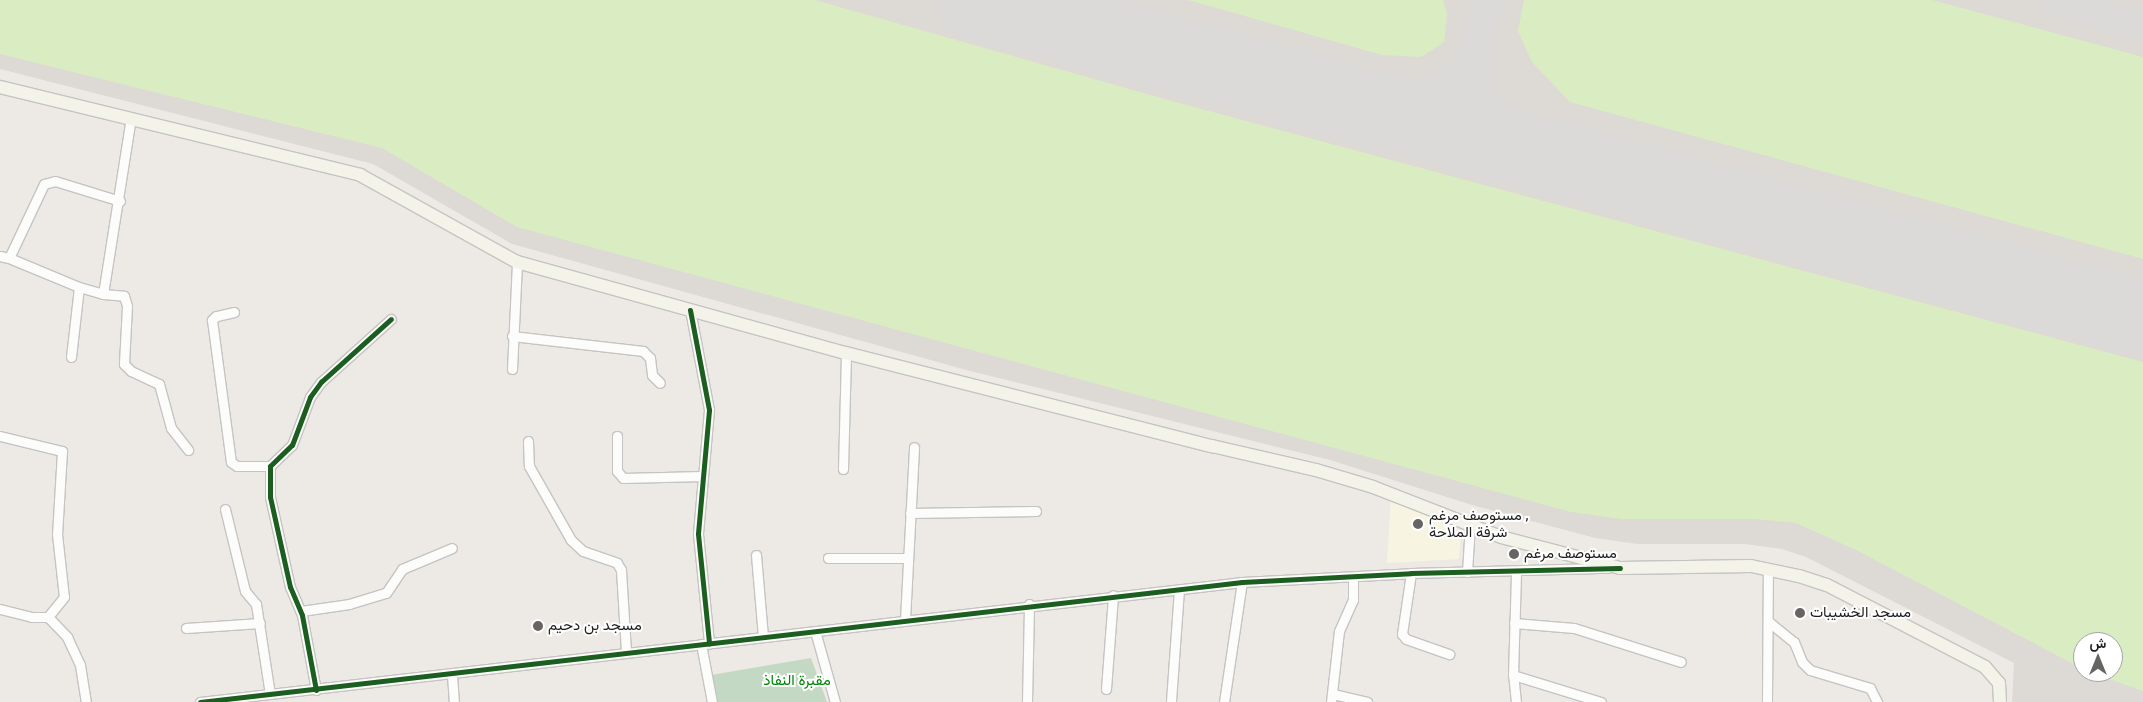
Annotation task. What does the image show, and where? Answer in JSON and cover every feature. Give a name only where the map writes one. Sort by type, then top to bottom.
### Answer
[{"type":"main road","points":[[0,86],[360,175],[517,262],[846,353],[1212,446],[1316,470],[1373,487],[1501,537],[1620,568],[1720,565],[1768,569],[1826,586],[1985,667],[2000,684],[2000,702]]},
{"type":"street","points":[[103,294],[132,118]]},
{"type":"street","points":[[120,200],[55,181],[44,184],[5,257],[79,287],[103,294],[124,296],[127,306],[124,364],[131,371],[159,384],[171,428],[188,450]]},
{"type":"street","points":[[512,369],[512,336],[517,262]]},
{"type":"street","points":[[70,358],[79,287]]},
{"type":"street","points":[[690,310],[709,410],[698,534],[705,644],[712,702]]},
{"type":"street","points":[[234,312],[216,316],[212,320],[231,462],[236,466],[270,466],[292,445],[310,397],[321,382],[391,319]]},
{"type":"street","points":[[512,336],[643,351],[650,358],[652,375],[660,383]]},
{"type":"street","points":[[843,469],[846,353]]},
{"type":"street","points":[[0,436],[62,451],[57,534],[64,597],[48,617]]},
{"type":"street","points":[[617,436],[617,471],[623,478],[702,476]]},
{"type":"street","points":[[528,441],[529,466],[571,540],[582,551],[617,563],[621,570],[626,652]]},
{"type":"street","points":[[905,620],[914,447]]},
{"type":"street","points":[[270,466],[270,497],[290,587],[301,611],[316,690]]},
{"type":"street","points":[[225,509],[245,591],[256,604],[275,697]]},
{"type":"street","points":[[910,513],[1036,511]]},
{"type":"street","points":[[1467,572],[1470,524]]},
{"type":"street","points":[[301,611],[349,604],[386,593],[402,569],[452,548]]},
{"type":"street","points":[[756,555],[762,637]]},
{"type":"street","points":[[828,558],[907,558]]},
{"type":"street","points":[[200,702],[275,697],[316,690],[1029,604],[1242,582],[1411,573],[1620,568]]},
{"type":"street","points":[[1768,569],[1768,702]]},
{"type":"street","points":[[1516,571],[1513,675],[1516,702]]},
{"type":"street","points":[[1411,573],[1402,634],[1406,639],[1448,654]]},
{"type":"street","points":[[1353,576],[1354,600],[1339,631],[1332,698],[1367,702]]},
{"type":"street","points":[[1224,702],[1242,582]]},
{"type":"street","points":[[1171,701],[1179,589]]},
{"type":"street","points":[[1106,689],[1113,595]]},
{"type":"street","points":[[1027,702],[1029,604]]},
{"type":"street","points":[[0,608],[31,617],[48,617],[75,649],[86,702]]},
{"type":"street","points":[[1769,622],[1794,642],[1802,662],[1810,670],[1870,688],[1877,702]]},
{"type":"street","points":[[186,628],[260,623]]},
{"type":"street","points":[[1514,623],[1574,628],[1681,662]]},
{"type":"street","points":[[815,631],[835,702]]},
{"type":"street","points":[[452,675],[454,702]]},
{"type":"street","points":[[1513,675],[1601,702]]},
{"type":"shaded area","points":[[0,0],[2143,0],[2143,702],[2012,702],[2014,663],[1806,557],[1782,549],[1745,544],[1637,544],[1595,538],[1472,505],[1330,460],[970,371],[512,244],[373,164],[0,69]]},
{"type":"shaded area","name":"مستوصف مرغم , شرفة الملاحة","points":[[1391,499],[1461,532],[1459,559],[1387,563]]},
{"type":"green space","points":[[0,0],[815,0],[1168,100],[2143,362],[2143,691],[2117,682],[2123,682],[2123,632],[2073,632],[2073,664],[1856,550],[1796,523],[1756,519],[1622,519],[1571,512],[517,227],[382,148],[0,54]]},
{"type":"green space","points":[[1188,0],[1443,0],[1447,14],[1444,42],[1421,57],[1382,55]]},
{"type":"green space","points":[[1524,0],[1932,0],[2143,57],[2143,259],[1570,102],[1532,62],[1518,31]]},
{"type":"green space","name":"مقبرة النفاذ","points":[[811,658],[827,702],[716,702],[711,675]]},
{"type":"taxiway","points":[[1488,0],[1475,47],[1475,80],[1495,121],[1536,153]]},
{"type":"taxiway","points":[[2055,0],[2143,25]]},
{"type":"taxiway","points":[[1371,108],[1401,106],[1427,97],[1458,75],[1475,47]]},
{"type":"runway","points":[[974,0],[2143,319]]},
{"type":"cycle path","points":[[690,310],[709,410],[698,534],[709,643]]},
{"type":"cycle path","points":[[316,690],[302,615],[290,587],[270,497],[270,466],[292,445],[310,397],[321,382],[391,319]]},
{"type":"cycle path","points":[[200,702],[1242,582],[1411,573],[1620,568]]},
{"type":"place","name":"مستوصف مرغم , شرفة الملاحة","points":[[1418,524]]},
{"type":"place","name":"مستوصف مرغم","points":[[1514,554]]},
{"type":"place","name":"مسجد الخشيبات","points":[[1800,613]]},
{"type":"place","name":"مسجد بن دحيم","points":[[538,626]]}]
